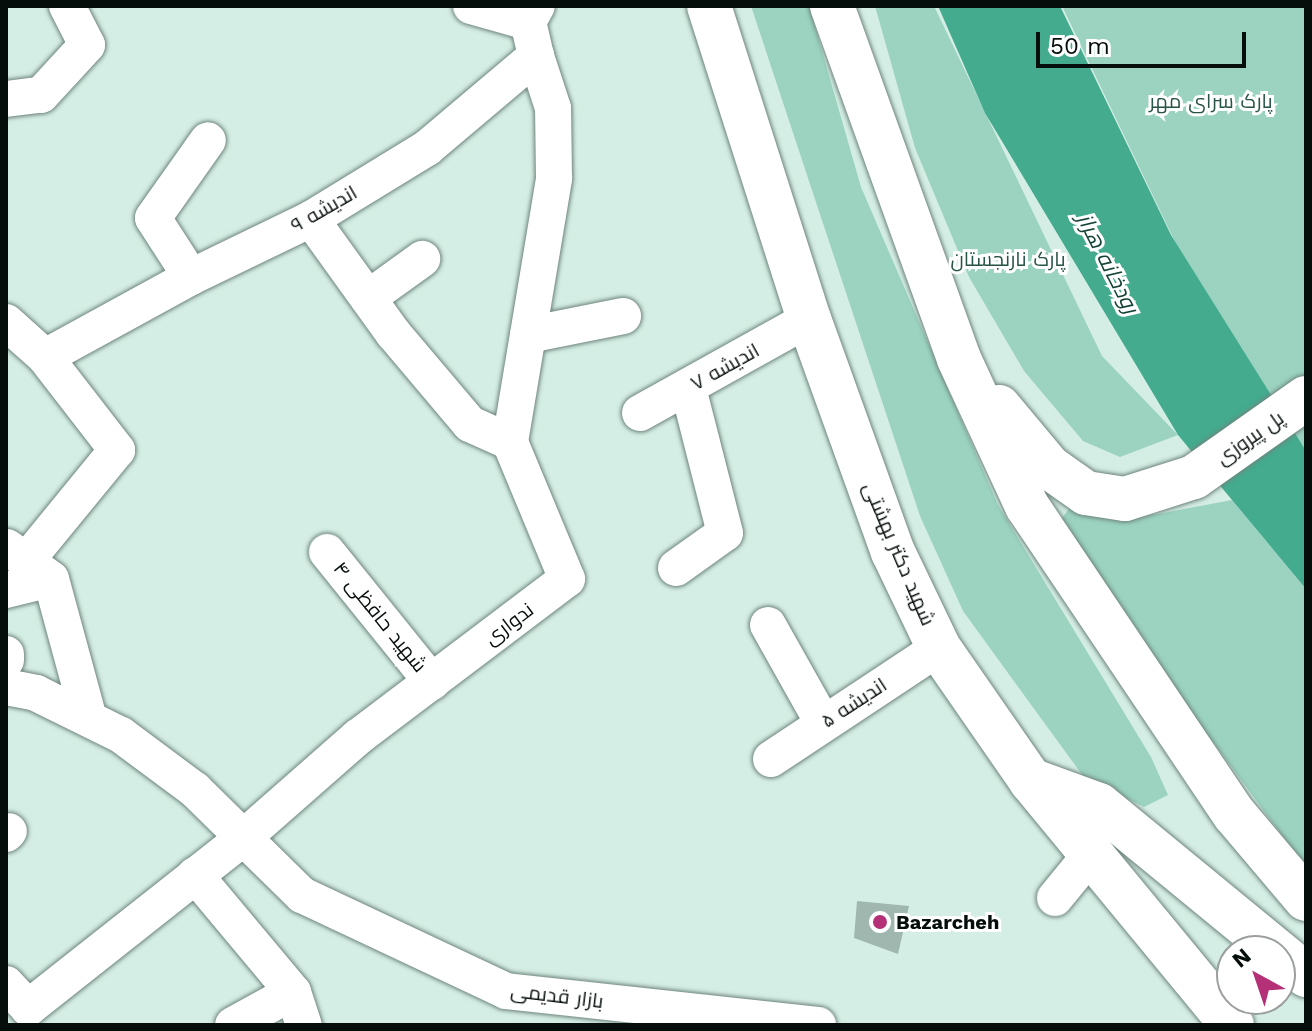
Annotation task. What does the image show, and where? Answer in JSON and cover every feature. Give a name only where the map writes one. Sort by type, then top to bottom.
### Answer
[{"type":"main road","name":"شهید دکتر بهشتی","points":[[709,6],[809,319],[893,552],[939,648],[1031,781],[1232,1025]]},
{"type":"main road","points":[[832,6],[959,359],[1027,506],[1235,815],[1306,899]]},
{"type":"main road","name":"پل پیروزی","points":[[959,359],[1049,467],[1086,493],[1125,499],[1194,477],[1300,403]]},
{"type":"main road","points":[[1031,781],[1099,805],[1306,975]]},
{"type":"street","points":[[6,99],[41,95],[87,45],[67,6]]},
{"type":"street","points":[[311,219],[368,298],[470,424],[510,442],[554,178],[553,108],[534,28],[471,6]]},
{"type":"street","name":"اندیشه ۹","points":[[45,357],[191,277],[311,219],[427,148],[534,28]]},
{"type":"street","points":[[191,277],[153,218],[208,140]]},
{"type":"street","points":[[368,298],[422,259]]},
{"type":"street","points":[[528,335],[623,316]]},
{"type":"street","name":"اندیشه ۷","points":[[640,413],[809,319]]},
{"type":"street","points":[[6,322],[45,357],[117,450],[22,569],[89,719]]},
{"type":"street","points":[[676,568],[725,533],[688,388]]},
{"type":"street","name":"ندواری","points":[[17,996],[195,875],[243,838],[358,737],[567,579],[510,442]]},
{"type":"street","name":"شهید حافظی ۴","points":[[327,552],[432,682]]},
{"type":"street","points":[[768,625],[823,723]]},
{"type":"street","name":"اندیشه ۵","points":[[771,759],[939,648]]},
{"type":"street","points":[[6,654],[6,660]]},
{"type":"street","name":"بازار قدیمی","points":[[6,687],[36,693],[121,735],[195,790],[302,895],[506,991],[818,1025]]},
{"type":"street","points":[[1055,898],[1091,854]]},
{"type":"street","points":[[195,875],[298,1009],[233,1025]]},
{"type":"green space","points":[[751,6],[809,6],[861,187],[998,505],[1151,757],[1168,795],[1144,807],[1083,776],[963,611],[920,516]]},
{"type":"green space","name":"پارک نارنجستان","points":[[875,6],[934,6],[1102,356],[1178,435],[1120,457],[1083,441],[1024,371],[969,277],[915,148]]},
{"type":"green space","name":"پارک سرای مهر","points":[[1062,6],[1306,6],[1306,451],[1211,317]]},
{"type":"green space","points":[[1232,500],[1306,589],[1306,868],[1055,527],[1069,509],[1131,519]]},
{"type":"water","name":"رودخانه هراز","points":[[938,6],[1060,6],[1171,235],[1306,451],[1306,589],[1178,435],[985,113]]},
{"type":"building","name":"Bazarcheh","points":[[857,901],[909,906],[898,954],[854,938]]},
{"type":"place","name":"Bazarcheh","points":[[880,922]]}]
